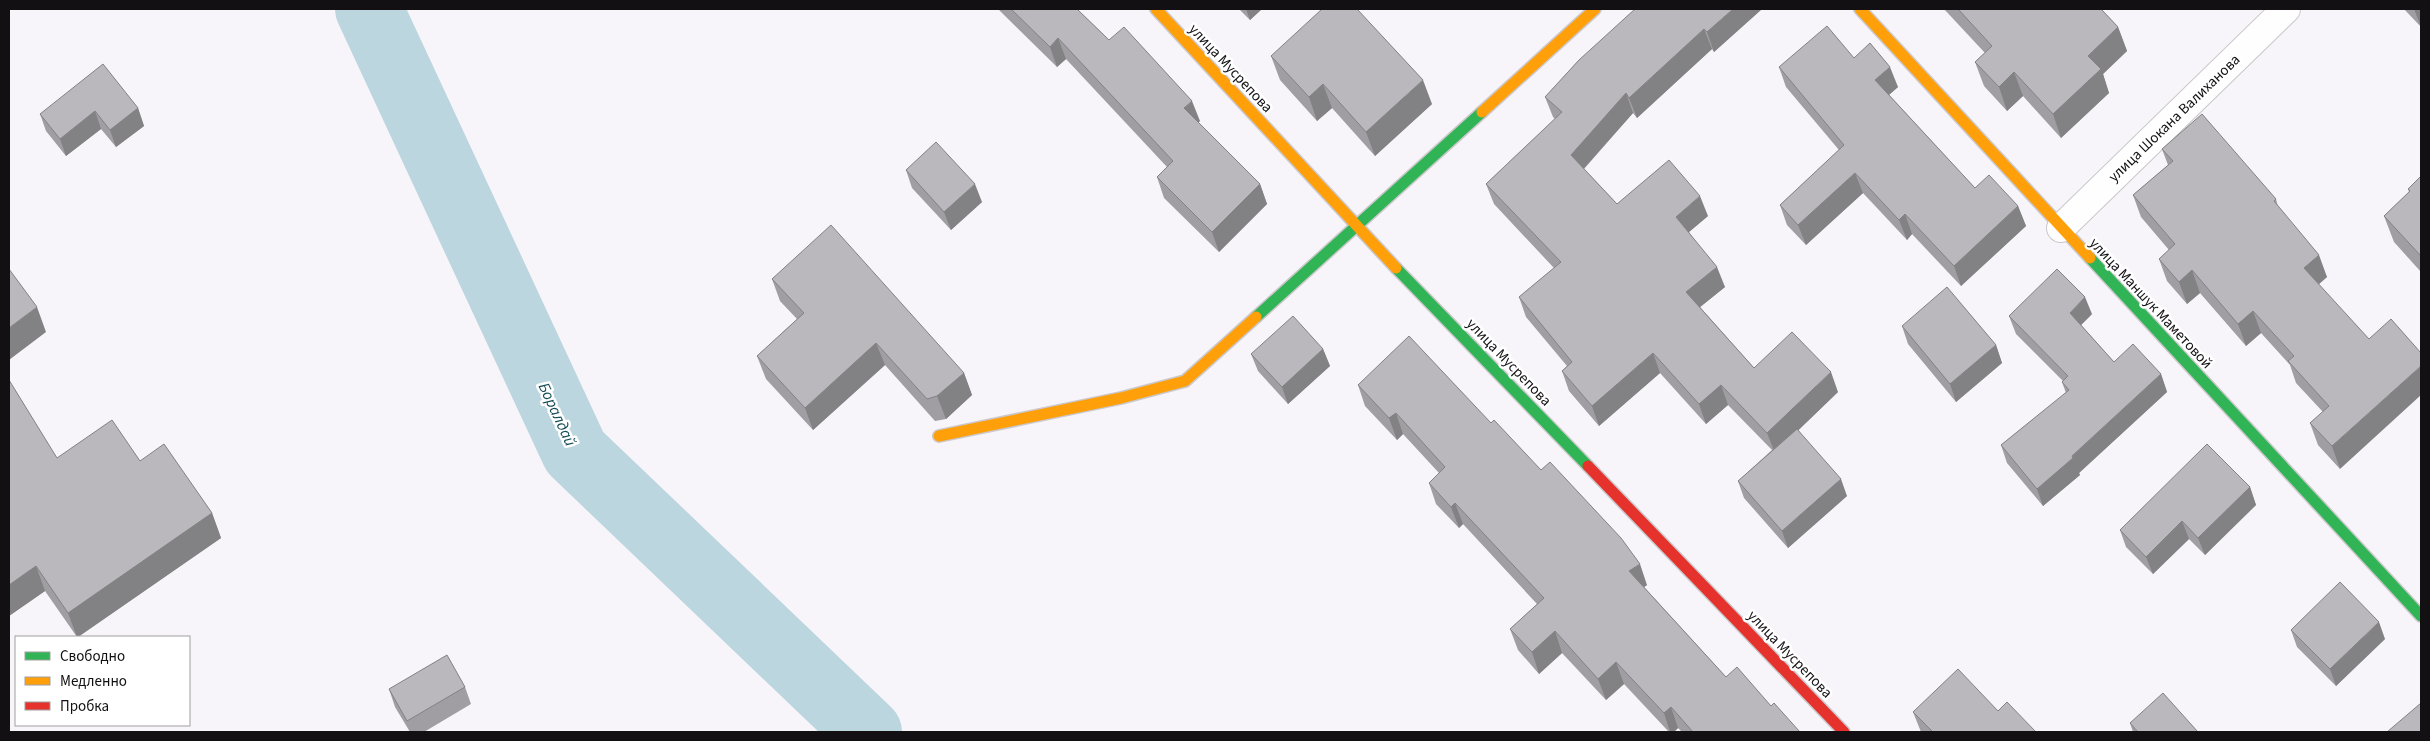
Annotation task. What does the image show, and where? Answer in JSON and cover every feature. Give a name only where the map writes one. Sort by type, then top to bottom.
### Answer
[{"type":"street","name":"улица Мусрепова","points":[[1156,9],[1356,226],[1844,732]]},
{"type":"street","points":[[939,436],[1121,398],[1185,381],[1595,9]]},
{"type":"street","name":"улица Маншук Маметовой","points":[[1860,9],[2421,616]]},
{"type":"street","name":"улица Шокана Валиханова","points":[[2061,228],[2286,9]]},
{"type":"building","points":[[1011,9],[1077,9],[1109,40],[1124,27],[1192,101],[1184,108],[1260,184],[1212,232],[1157,177],[1173,161],[1058,38],[1050,47]]},
{"type":"building","points":[[1322,9],[1357,9],[1423,80],[1366,132],[1323,84],[1309,97],[1271,56]]},
{"type":"building","points":[[1635,9],[1733,9],[1707,32],[1704,29],[1629,98],[1626,93],[1571,155],[1617,204],[1669,160],[1700,196],[1676,217],[1717,267],[1686,292],[1754,368],[1792,332],[1831,372],[1767,433],[1721,385],[1699,404],[1653,353],[1592,406],[1562,371],[1572,362],[1519,297],[1561,262],[1486,184],[1562,112],[1545,97],[1579,60]]},
{"type":"building","points":[[1958,9],[2101,9],[2118,27],[2088,56],[2101,69],[2053,114],[2014,72],[1999,87],[1975,62],[1992,46]]},
{"type":"building","points":[[1827,26],[1854,58],[1870,43],[1890,67],[1875,80],[1975,188],[1989,175],[2018,206],[1954,266],[1905,214],[1899,220],[1855,173],[1798,225],[1780,205],[1844,145],[1779,67]]},
{"type":"building","points":[[103,64],[138,108],[110,130],[95,111],[60,139],[40,114]]},
{"type":"building","points":[[2202,114],[2276,199],[2274,201],[2319,255],[2304,268],[2369,339],[2391,319],[2421,353],[2421,366],[2332,446],[2310,423],[2329,406],[2288,361],[2294,356],[2253,311],[2238,324],[2192,270],[2179,282],[2159,259],[2175,244],[2133,195],[2173,161],[2162,149]]},
{"type":"building","points":[[936,142],[975,184],[944,212],[906,170]]},
{"type":"building","points":[[2421,176],[2421,256],[2384,216],[2410,191],[2408,189]]},
{"type":"building","points":[[831,225],[964,373],[937,396],[927,399],[876,343],[805,408],[757,356],[804,313],[772,279]]},
{"type":"building","points":[[9,269],[37,307],[9,328]]},
{"type":"building","points":[[2057,269],[2085,297],[2070,313],[2114,362],[2133,344],[2161,374],[2072,456],[2073,458],[2037,489],[2001,445],[2069,390],[2062,382],[2068,376],[2009,316]]},
{"type":"building","points":[[1947,287],[1996,345],[1950,384],[1902,326]]},
{"type":"building","points":[[1293,316],[1323,349],[1282,387],[1251,354]]},
{"type":"building","points":[[1409,336],[1491,423],[1494,420],[1541,470],[1550,462],[1621,538],[1640,564],[1629,571],[1726,677],[1737,667],[1771,706],[1774,703],[1800,732],[1693,732],[1671,707],[1664,713],[1616,662],[1598,679],[1555,631],[1532,652],[1510,629],[1544,598],[1455,503],[1451,507],[1429,483],[1445,467],[1396,413],[1389,418],[1358,385]]},
{"type":"building","points":[[9,380],[57,458],[112,420],[140,461],[164,444],[212,513],[68,613],[36,566],[9,585]]},
{"type":"building","points":[[1797,429],[1841,479],[1782,531],[1738,481]]},
{"type":"building","points":[[2207,444],[2250,487],[2198,538],[2182,521],[2146,557],[2120,530]]},
{"type":"building","points":[[2340,582],[2379,622],[2330,669],[2291,630]]},
{"type":"building","points":[[447,655],[465,687],[407,721],[389,689]]},
{"type":"building","points":[[1958,669],[1998,711],[2007,702],[2036,732],[1933,732],[1913,712]]},
{"type":"building","points":[[2163,693],[2198,732],[2138,732],[2130,723]]},
{"type":"building","points":[[2421,703],[2421,732],[2387,732]]},
{"type":"waterway","name":"Боралдай","points":[[369,9],[575,452],[868,732]]},
{"type":"traffic: fast","points":[[1256,317],[1482,112]]},
{"type":"traffic: fast","points":[[2090,258],[2421,616]]},
{"type":"traffic: fast","points":[[1396,268],[1588,466]]},
{"type":"traffic: slow","points":[[1156,9],[1396,268]]},
{"type":"traffic: slow","points":[[1482,112],[1595,9]]},
{"type":"traffic: slow","points":[[1860,9],[2090,258]]},
{"type":"traffic: slow","points":[[939,436],[1121,398],[1185,381],[1256,317]]},
{"type":"traffic: jam","points":[[1588,466],[1844,732]]}]
